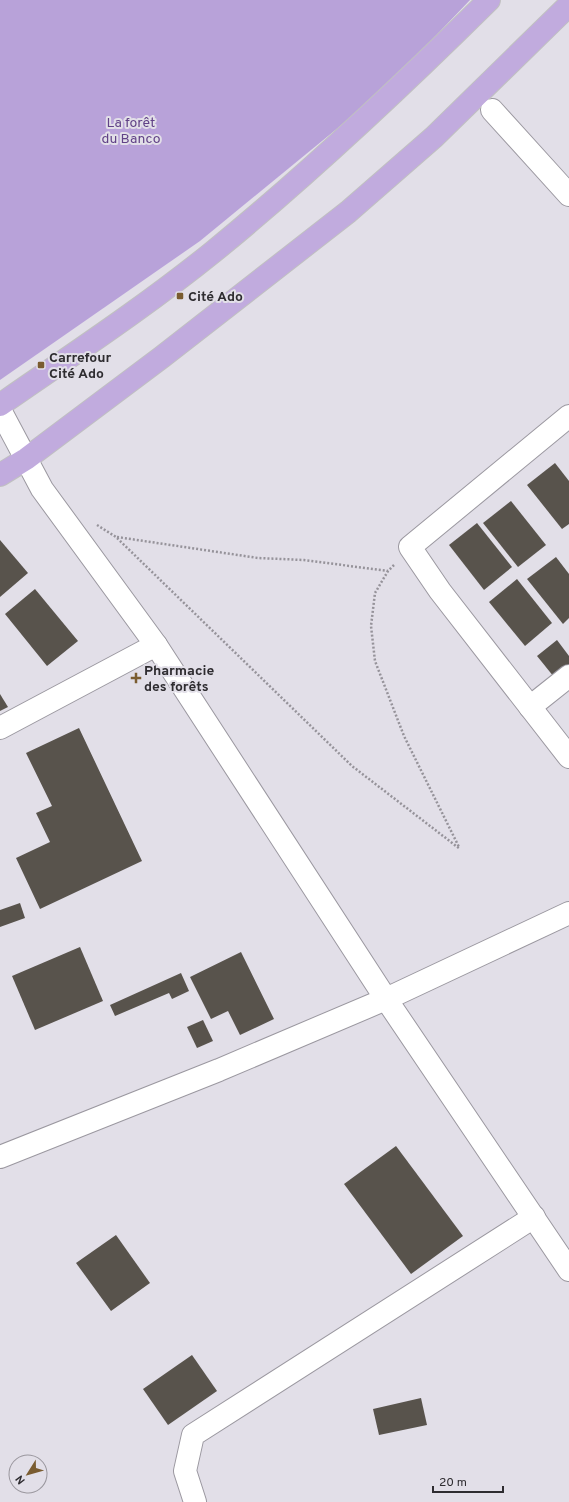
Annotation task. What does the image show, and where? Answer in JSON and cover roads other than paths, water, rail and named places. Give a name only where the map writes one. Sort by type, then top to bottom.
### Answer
[{"type":"main road","points":[[0,405],[132,314],[212,252],[332,150],[404,84],[489,0]]},
{"type":"main road","points":[[0,475],[26,459],[156,361],[348,212],[434,137],[569,5]]},
{"type":"street","points":[[492,110],[569,194]]},
{"type":"street","points":[[0,410],[42,489],[156,645],[386,999],[569,1270]]},
{"type":"street","points":[[569,416],[410,547],[440,591],[569,758]]},
{"type":"street","points":[[0,728],[156,645]]},
{"type":"street","points":[[530,706],[569,676]]},
{"type":"street","points":[[0,1157],[219,1070],[386,999],[569,913]]},
{"type":"street","points":[[195,1502],[185,1471],[193,1435],[534,1217]]},
{"type":"place","name":"Cité Ado","points":[[180,296]]},
{"type":"place","name":"Carrefour Cité Ado","points":[[41,365]]},
{"type":"place","name":"Pharmacie des forêts","points":[[136,678]]},
{"type":"park label","name":"La forêt du Banco","points":[[131,130]]}]
